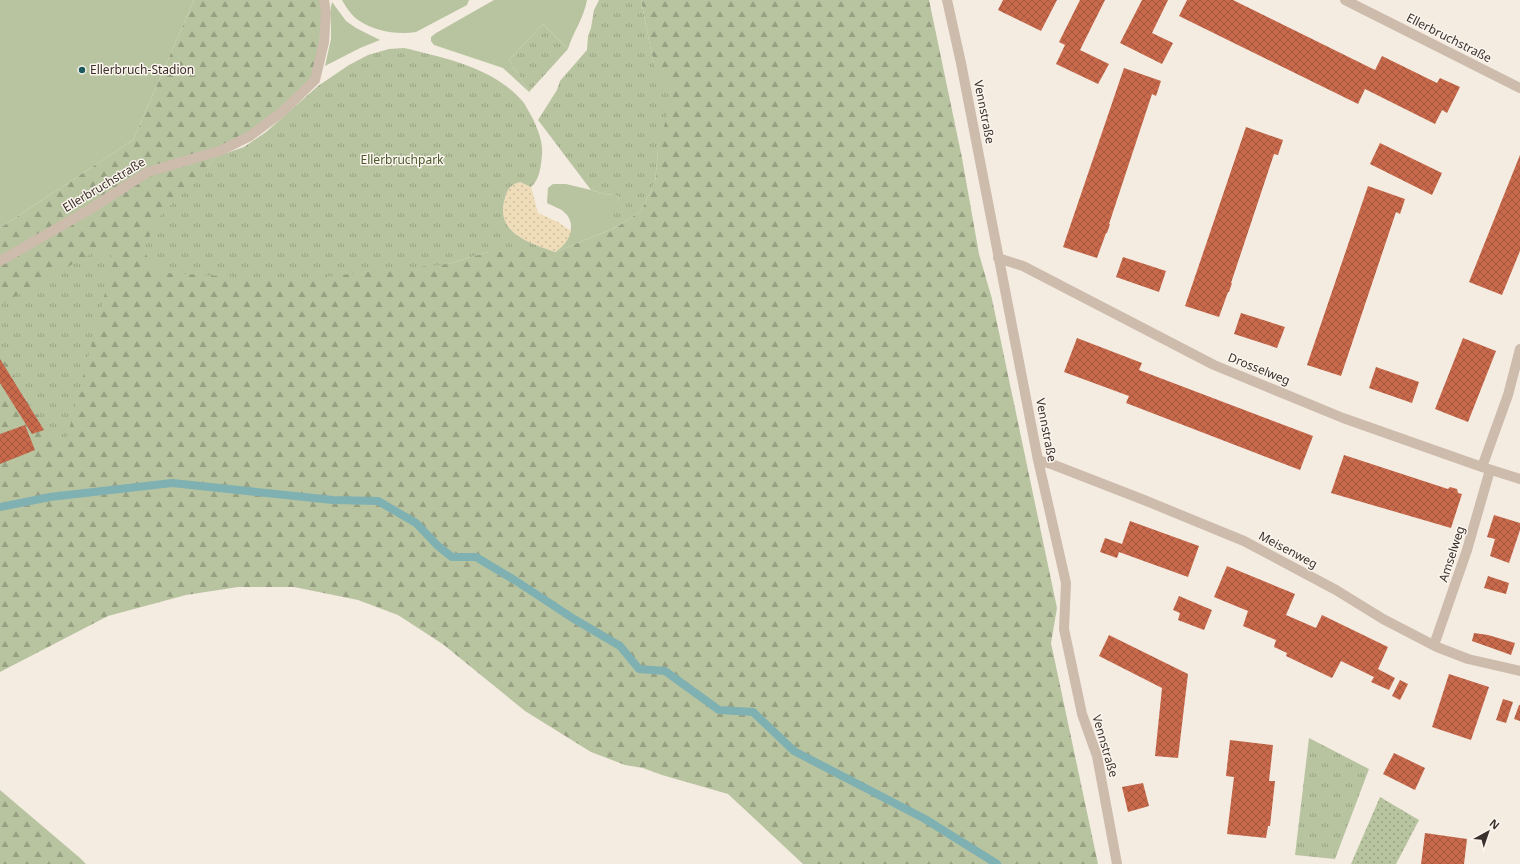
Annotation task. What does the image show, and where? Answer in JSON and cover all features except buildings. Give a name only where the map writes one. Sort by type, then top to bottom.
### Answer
[{"type":"street","name":"Ellerbruchstraße","points":[[0,261],[87,211],[148,172],[222,150],[250,136],[283,111],[315,80],[324,42],[326,13],[324,0]]},
{"type":"street","name":"Vennstraße","points":[[947,0],[961,63],[1038,460],[1066,583],[1064,629],[1082,714],[1097,756],[1117,864]]},
{"type":"street","name":"Ellerbruchstraße","points":[[1345,0],[1520,88]]},
{"type":"street","name":"Drosselweg","points":[[998,258],[1023,266],[1214,365],[1343,418],[1520,479]]},
{"type":"street","name":"Amselweg","points":[[1434,645],[1467,550],[1486,468],[1520,349]]},
{"type":"street","name":"Meisenweg","points":[[1038,460],[1088,478],[1244,541],[1336,590],[1383,619],[1434,645],[1468,659],[1520,671]]},
{"type":"green space","name":"Ellerbruch-Stadion","points":[[0,0],[194,0],[133,140],[0,228]]},
{"type":"green space","points":[[194,0],[324,0],[315,80],[283,111],[215,157],[207,168],[448,264],[488,252],[555,252],[615,228],[641,211],[655,182],[658,151],[660,76],[654,65],[641,0],[929,0],[962,158],[979,254],[992,299],[1057,608],[1051,643],[1098,864],[803,864],[728,794],[643,768],[625,765],[591,752],[525,711],[444,645],[398,615],[358,600],[294,587],[238,587],[186,595],[108,616],[0,672],[0,228],[133,140]]},
{"type":"green space","points":[[342,0],[469,0],[467,5],[416,32],[401,33],[386,31],[364,24],[353,16]]},
{"type":"green space","points":[[494,0],[587,0],[586,7],[568,49],[543,24],[509,60],[529,92],[503,68],[434,45],[431,41],[431,37],[436,33]]},
{"type":"green space","points":[[599,0],[641,0],[654,65],[673,91],[658,151],[655,182],[641,211],[615,228],[605,215],[620,198],[616,195],[591,190],[538,120],[557,90],[560,81],[587,50],[588,36],[594,10]]},
{"type":"green space","points":[[332,2],[346,21],[356,28],[380,40],[360,48],[325,66],[331,39]]},
{"type":"green space","points":[[543,24],[568,49],[529,92],[509,60]]},
{"type":"green space","name":"Ellerbruchpark","points":[[404,48],[469,66],[499,81],[524,103],[533,119],[541,141],[542,159],[538,176],[531,187],[520,182],[514,184],[508,190],[503,210],[505,220],[509,228],[516,235],[535,245],[555,252],[488,252],[448,264],[293,280],[167,273],[153,265],[143,250],[159,217],[207,168],[215,157],[244,147],[266,132],[318,86],[349,65],[368,55],[389,49]]},
{"type":"green space","points":[[553,184],[566,184],[605,194],[616,195],[620,198],[606,215],[615,228],[555,252],[564,244],[570,234],[571,223],[564,212],[547,203],[548,188]]},
{"type":"green space","points":[[103,247],[114,259],[66,441],[49,434],[0,353],[0,305]]},
{"type":"green space","points":[[1309,738],[1369,769],[1335,859],[1295,855]]},
{"type":"green space","points":[[0,790],[80,858],[86,864],[0,864]]},
{"type":"green space","points":[[1380,797],[1419,820],[1396,864],[1351,864]]},
{"type":"sand","points":[[520,182],[531,187],[538,213],[558,222],[571,231],[565,243],[555,252],[535,245],[516,235],[509,228],[505,220],[503,210],[507,192],[510,187]]},
{"type":"waterway","points":[[0,507],[50,497],[172,483],[333,500],[378,501],[416,523],[438,546],[452,557],[476,557],[574,619],[620,646],[639,669],[665,671],[719,710],[753,712],[794,751],[925,819],[997,864]]},
{"type":"place","name":"Ellerbruch-Stadion","points":[[82,70]]}]
